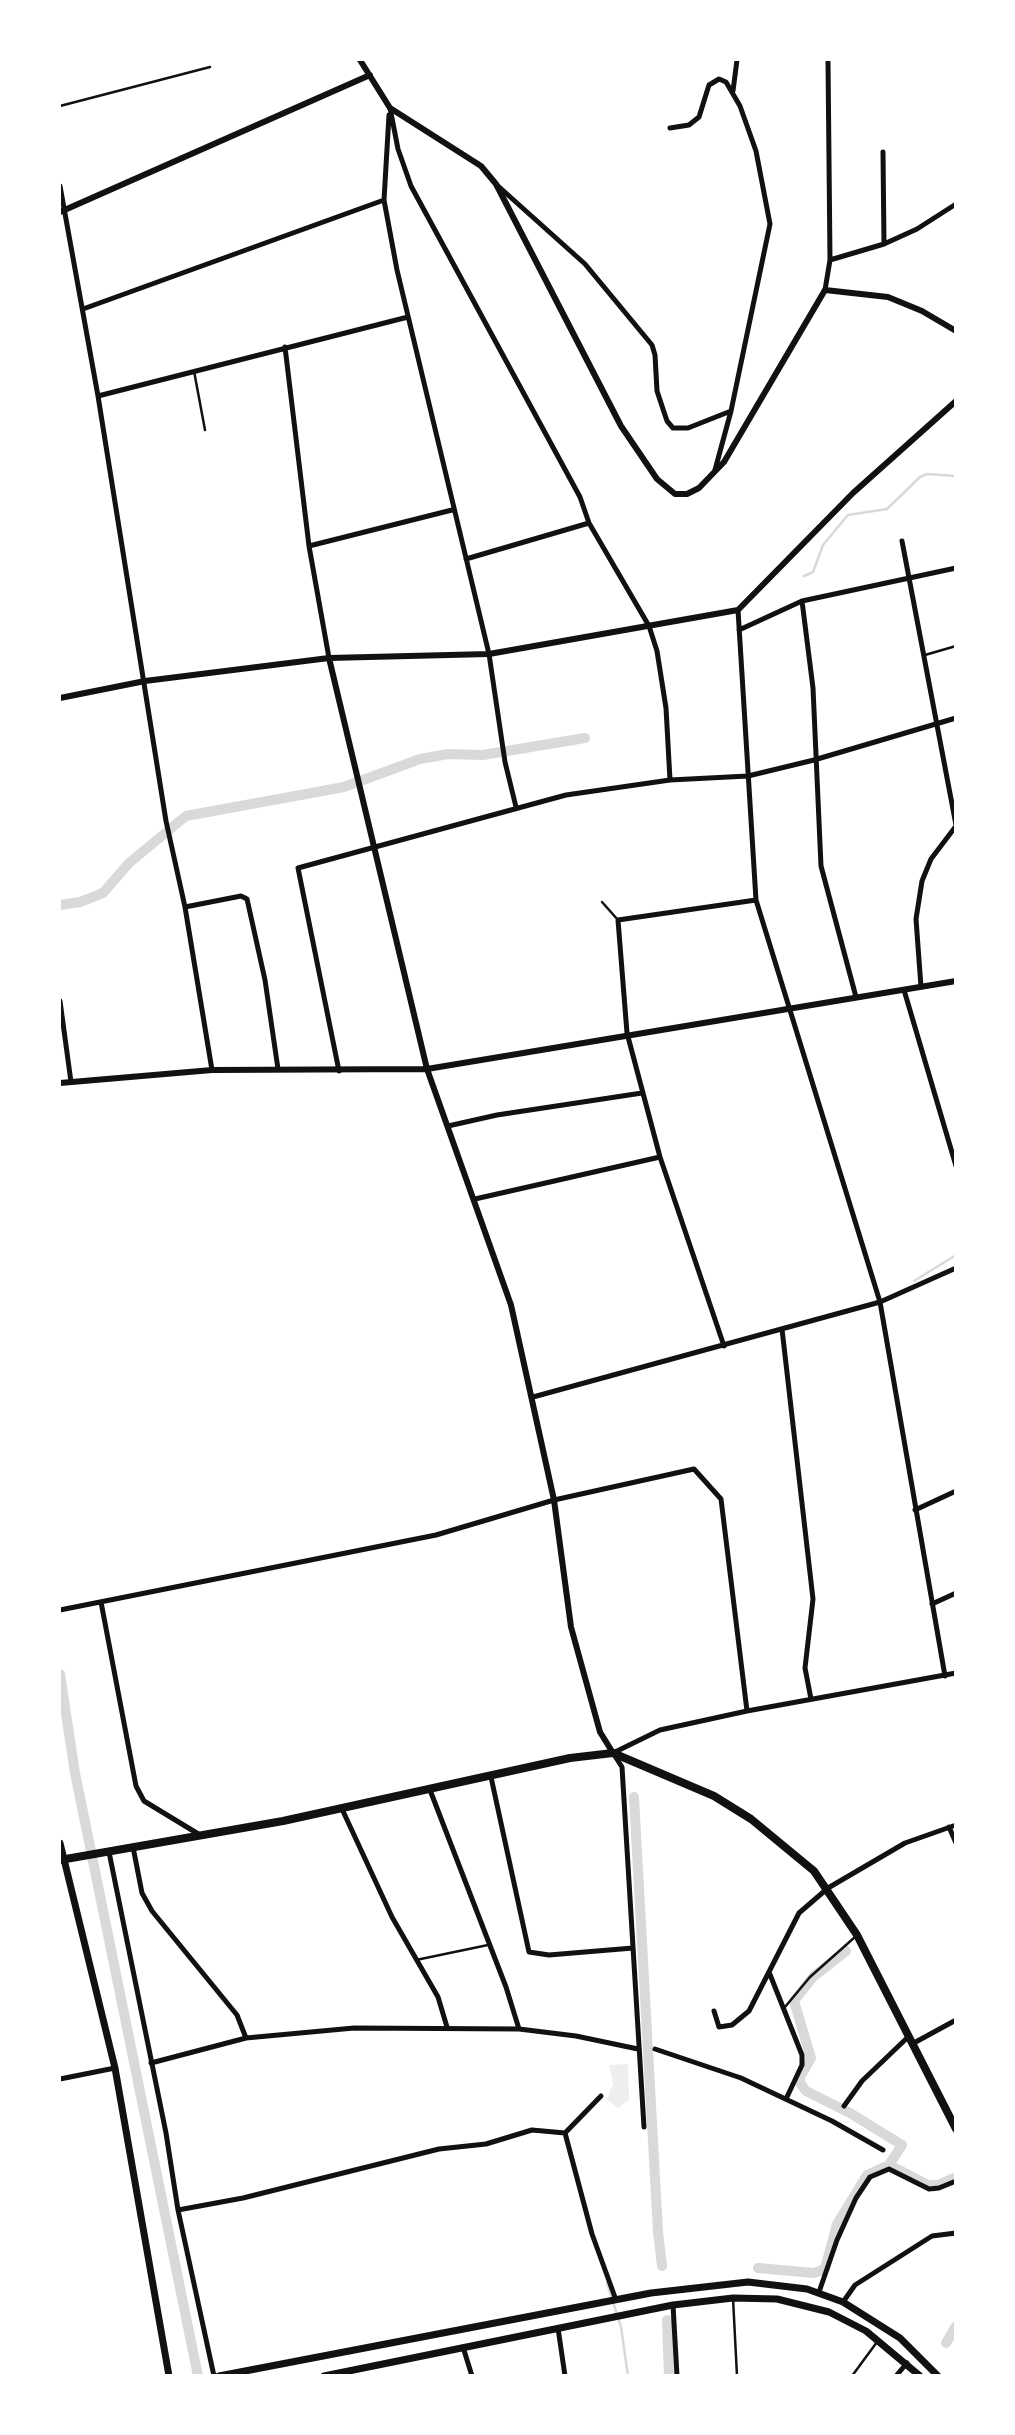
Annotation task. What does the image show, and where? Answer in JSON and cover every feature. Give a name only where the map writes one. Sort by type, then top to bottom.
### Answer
[{"type":"main road","points":[[63,1860],[342,1809],[570,1758],[613,1753],[690,1785],[751,1819],[807,1864],[828,1888],[857,1935],[909,2042],[956,2129]]},
{"type":"main road","points":[[60,1843],[115,2068],[169,2375]]},
{"type":"main road","points":[[216,2375],[616,2300],[694,2287],[748,2282],[790,2285],[819,2292],[843,2302],[900,2338],[937,2375]]},
{"type":"main road","points":[[324,2375],[673,2305],[733,2298],[804,2304],[854,2324],[920,2375]]},
{"type":"street","points":[[360,60],[390,108],[398,149],[411,186],[580,497],[589,523],[649,626],[657,651],[666,708],[670,780]]},
{"type":"street","points":[[733,91],[737,60]]},
{"type":"street","points":[[496,184],[638,454],[657,479],[676,494],[687,494],[715,473],[738,440],[825,290],[830,260],[828,60]]},
{"type":"street","points":[[61,211],[370,75]]},
{"type":"street","points":[[670,128],[689,125],[699,117],[713,80],[726,82],[733,91],[756,151],[770,224],[731,411],[715,473]]},
{"type":"street","points":[[390,108],[481,166],[496,184],[585,264],[652,345],[657,391],[667,421],[674,428],[688,428],[731,411]]},
{"type":"street","points":[[390,108],[384,200],[452,510],[489,654],[505,762],[516,807]]},
{"type":"street","points":[[883,152],[884,244]]},
{"type":"street","points":[[60,186],[61,211],[83,309],[166,821],[186,907],[212,1070]]},
{"type":"street","points":[[83,309],[384,200]]},
{"type":"street","points":[[830,260],[884,244],[917,229],[956,204]]},
{"type":"street","points":[[825,290],[888,297],[922,311],[956,331]]},
{"type":"street","points":[[98,396],[285,346],[408,317]]},
{"type":"street","points":[[285,346],[309,545],[329,658],[358,782],[427,1069],[511,1305],[554,1500],[571,1626],[600,1732],[622,1767],[644,2127]]},
{"type":"street","points":[[60,698],[145,681],[329,658],[489,654],[738,610],[853,493],[956,401]]},
{"type":"street","points":[[309,545],[452,510]]},
{"type":"street","points":[[466,559],[589,523]]},
{"type":"street","points":[[902,541],[956,825],[931,859],[922,881],[916,919],[921,987]]},
{"type":"street","points":[[739,630],[802,601],[956,568]]},
{"type":"street","points":[[802,601],[813,688],[814,761],[821,866],[856,997]]},
{"type":"street","points":[[738,610],[756,900],[792,1009],[880,1302],[945,1676]]},
{"type":"street","points":[[339,1071],[298,868],[566,795],[670,780],[748,776],[814,761],[935,722],[956,718]]},
{"type":"street","points":[[186,907],[241,896],[247,899],[265,980],[278,1069]]},
{"type":"street","points":[[724,1346],[660,1157],[627,1033],[618,920],[756,900]]},
{"type":"street","points":[[60,1083],[212,1070],[427,1069],[627,1033],[956,981]]},
{"type":"street","points":[[904,990],[956,1166]]},
{"type":"street","points":[[60,1001],[71,1082]]},
{"type":"street","points":[[448,1126],[497,1115],[642,1093]]},
{"type":"street","points":[[475,1199],[660,1157]]},
{"type":"street","points":[[533,1397],[880,1302],[956,1268]]},
{"type":"street","points":[[782,1329],[813,1599],[805,1668],[811,1699]]},
{"type":"street","points":[[60,1609],[436,1535],[554,1500],[694,1469],[720,1499],[747,1711]]},
{"type":"street","points":[[915,1510],[956,1491]]},
{"type":"street","points":[[932,1604],[956,1593]]},
{"type":"street","points":[[101,1602],[135,1786],[144,1801],[201,1835]]},
{"type":"street","points":[[613,1753],[660,1730],[747,1711],[956,1673]]},
{"type":"street","points":[[491,1777],[529,1952],[549,1955],[633,1948]]},
{"type":"street","points":[[430,1790],[506,1987],[519,2029]]},
{"type":"street","points":[[342,1809],[392,1917],[438,1997],[447,2027]]},
{"type":"street","points":[[714,2011],[719,2027],[732,2025],[749,2011],[799,1913],[828,1888],[905,1843],[952,1826],[956,1843]]},
{"type":"street","points":[[133,1847],[142,1893],[152,1911],[230,2005],[244,2027],[246,2038]]},
{"type":"street","points":[[108,1852],[166,2133],[178,2210],[216,2375]]},
{"type":"street","points":[[769,1972],[802,2055],[802,2065],[786,2099]]},
{"type":"street","points":[[844,2106],[862,2081],[909,2042],[956,2020]]},
{"type":"street","points":[[151,2063],[246,2038],[354,2028],[519,2029],[576,2036],[638,2049]]},
{"type":"street","points":[[655,2049],[741,2078],[883,2150]]},
{"type":"street","points":[[60,2079],[115,2068]]},
{"type":"street","points":[[565,2133],[601,2096]]},
{"type":"street","points":[[178,2210],[243,2198],[439,2149],[486,2144],[532,2130],[565,2133]]},
{"type":"street","points":[[565,2133],[592,2234],[616,2300]]},
{"type":"street","points":[[819,2292],[844,2224],[870,2177],[889,2169],[929,2189],[956,2181]]},
{"type":"street","points":[[843,2302],[855,2286],[933,2235],[956,2233]]},
{"type":"street","points":[[673,2305],[677,2375]]},
{"type":"street","points":[[558,2328],[565,2375]]},
{"type":"street","points":[[463,2347],[472,2375]]},
{"type":"street","points":[[896,2375],[907,2363]]},
{"type":"lane","points":[[60,106],[210,67]]},
{"type":"lane","points":[[194,370],[205,430]]},
{"type":"lane","points":[[922,656],[956,646]]},
{"type":"lane","points":[[602,902],[618,920]]},
{"type":"lane","points":[[784,2008],[810,1977],[857,1935]]},
{"type":"lane","points":[[416,1960],[489,1945]]},
{"type":"lane","points":[[733,2298],[737,2375]]},
{"type":"lane","points":[[852,2375],[878,2340]]},
{"type":"shaded area","points":[[628,2064],[629,2100],[618,2108],[607,2099],[613,2084],[609,2065]]},
{"type":"waterway","points":[[804,576],[813,572],[823,545],[848,515],[887,509],[920,477],[927,474],[956,476]]},
{"type":"waterway","points":[[60,905],[80,902],[103,893],[129,863],[186,816],[344,787],[420,759],[448,754],[483,755],[585,738]]},
{"type":"waterway","points":[[914,1281],[956,1255]]},
{"type":"waterway","points":[[60,1674],[75,1773],[198,2376]]},
{"type":"waterway","points":[[634,1797],[662,2266]]},
{"type":"waterway","points":[[846,1951],[813,1977],[794,2001],[811,2058],[800,2077],[800,2083],[806,2091],[850,2113],[902,2145],[889,2165]]},
{"type":"waterway","points":[[758,2268],[814,2273],[825,2269],[837,2224],[867,2175],[889,2165],[928,2185],[938,2185],[956,2177]]},
{"type":"waterway","points":[[607,2283],[621,2327],[628,2376]]},
{"type":"waterway","points":[[667,2320],[669,2376]]},
{"type":"waterway","points":[[946,2343],[956,2326]]}]
